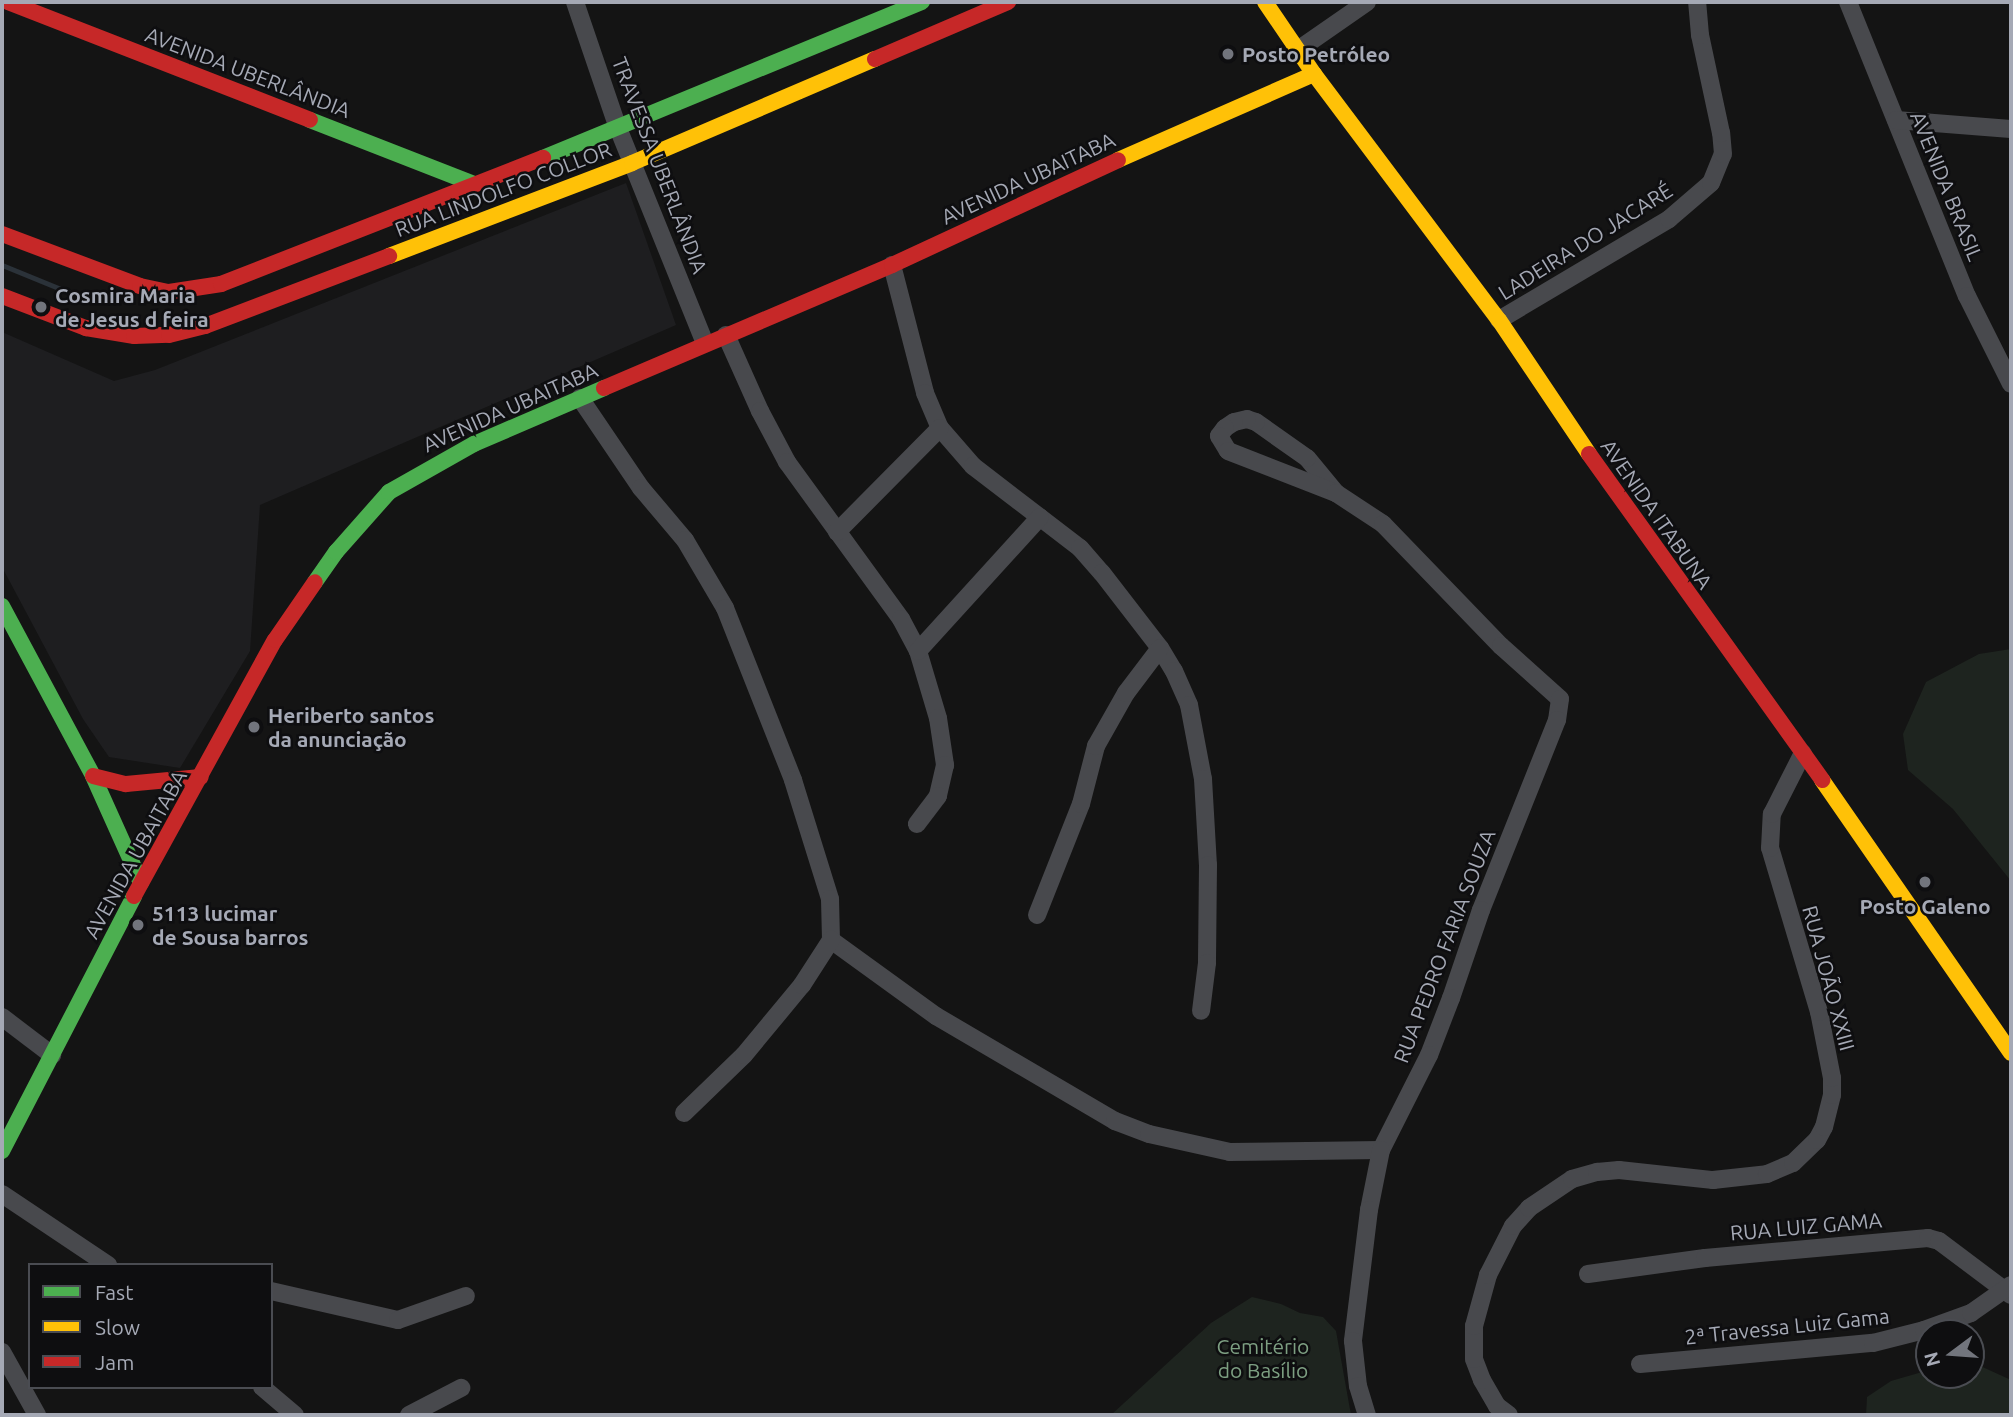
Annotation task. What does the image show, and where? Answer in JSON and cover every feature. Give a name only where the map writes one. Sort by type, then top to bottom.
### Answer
[{"type":"main road","name":"AVENIDA UBERLÂNDIA","points":[[8,2],[472,183]]},
{"type":"main road","name":"RUA LINDOLFO COLLOR","points":[[2,234],[140,286],[181,292],[221,284],[472,183],[618,128],[922,2]]},
{"type":"main road","name":"RUA LINDOLFO COLLOR","points":[[2,296],[86,328],[134,336],[169,335],[205,326],[632,163],[1008,2]]},
{"type":"main road","name":"AVENIDA ITABUNA","points":[[1265,2],[1314,74],[1499,320],[1628,511],[1803,753],[2011,1053]]},
{"type":"main road","name":"AVENIDA UBAITABA","points":[[2,1151],[141,883],[275,640],[336,552],[389,492],[474,444],[892,265],[1151,145],[1314,74]]},
{"type":"main road","points":[[2,607],[93,776],[141,883]]},
{"type":"main road","points":[[93,776],[126,784],[201,778]]},
{"type":"street","name":"TRAVESSA UBERLÂNDIA","points":[[575,2],[618,128],[705,343]]},
{"type":"street","points":[[1298,50],[1367,2]]},
{"type":"street","name":"LADEIRA DO JACARÉ","points":[[1499,320],[1669,219],[1712,183],[1723,155],[1721,132],[1700,35],[1697,2]]},
{"type":"street","name":"AVENIDA BRASIL","points":[[1852,5],[1967,296],[2011,384]]},
{"type":"street","points":[[1896,120],[2011,129]]},
{"type":"street","points":[[892,265],[925,393],[940,428],[973,466],[1080,548],[1143,621],[1174,671],[1189,705],[1203,779],[1208,865],[1207,962],[1201,1011]]},
{"type":"street","points":[[726,335],[760,411],[788,462],[901,619],[918,651],[938,719],[944,765],[938,796],[917,824]]},
{"type":"street","points":[[580,398],[641,488],[685,540],[712,580],[731,619],[793,780],[830,899],[831,940],[802,985],[744,1055],[684,1113]]},
{"type":"street","points":[[1247,419],[1256,422],[1307,458],[1336,493],[1228,451],[1219,436],[1234,422],[1247,419]]},
{"type":"street","points":[[837,532],[940,428]]},
{"type":"street","name":"RUA PEDRO FARIA SOUZA","points":[[1336,493],[1383,524],[1501,646],[1560,699],[1557,720],[1481,910],[1447,1010],[1429,1055],[1381,1150],[1369,1210],[1353,1341],[1358,1386],[1367,1415]]},
{"type":"street","points":[[918,651],[1040,517]]},
{"type":"street","points":[[1037,915],[1081,804],[1096,746],[1126,693],[1160,648]]},
{"type":"street","name":"RUA JOÃO XXIII","points":[[1509,1415],[1497,1406],[1482,1380],[1474,1359],[1474,1326],[1488,1275],[1513,1226],[1529,1208],[1572,1179],[1597,1172],[1619,1170],[1713,1180],[1767,1174],[1793,1163],[1817,1140],[1824,1128],[1832,1095],[1832,1078],[1819,1012],[1770,848],[1772,814],[1803,753]]},
{"type":"street","points":[[831,940],[936,1016],[1115,1121],[1149,1134],[1230,1152],[1381,1150]]},
{"type":"street","points":[[2,1017],[52,1055]]},
{"type":"street","points":[[2,1194],[105,1263]]},
{"type":"street","name":"RUA LUIZ GAMA","points":[[1588,1274],[1705,1258],[1928,1238],[1939,1241],[2009,1290]]},
{"type":"street","name":"2ª Travessa Luiz Gama","points":[[1640,1364],[1873,1343],[1924,1330],[1971,1313],[2009,1290]]},
{"type":"street","points":[[273,1291],[398,1320],[466,1296]]},
{"type":"street","points":[[2,1352],[36,1415]]},
{"type":"street","points":[[410,1415],[461,1388]]},
{"type":"street","points":[[264,1389],[295,1415]]},
{"type":"shaded area","points":[[626,183],[676,325],[260,505],[250,651],[180,768],[109,757],[83,719],[2,567],[2,332],[114,381],[155,370]]},
{"type":"green space","points":[[2011,649],[2011,881],[1953,809],[1908,770],[1903,734],[1926,682],[1979,654]]},
{"type":"green space","name":"Cemitério do Basílio","points":[[1252,1297],[1281,1304],[1300,1313],[1323,1317],[1336,1331],[1351,1415],[1111,1415],[1211,1323]]},
{"type":"green space","points":[[1985,1368],[2011,1380],[2011,1415],[1866,1415],[1867,1397],[1891,1381],[1915,1374],[1915,1389],[1985,1389]]},
{"type":"waterway","points":[[2,265],[78,296]]},
{"type":"traffic: fast","points":[[543,158],[922,2]]},
{"type":"traffic: fast","points":[[310,120],[472,183]]},
{"type":"traffic: fast","points":[[315,582],[336,552],[389,492],[474,444],[604,388]]},
{"type":"traffic: fast","points":[[2,606],[93,776],[141,883]]},
{"type":"traffic: fast","points":[[2,1151],[134,896]]},
{"type":"traffic: slow","points":[[1265,2],[1314,74],[1499,320],[1589,454]]},
{"type":"traffic: slow","points":[[389,256],[632,163],[875,59]]},
{"type":"traffic: slow","points":[[1118,160],[1314,74]]},
{"type":"traffic: slow","points":[[1822,780],[2011,1053]]},
{"type":"traffic: jam","points":[[8,2],[310,120]]},
{"type":"traffic: jam","points":[[875,59],[1008,2]]},
{"type":"traffic: jam","points":[[2,234],[140,286],[169,292],[221,284],[543,158]]},
{"type":"traffic: jam","points":[[604,388],[892,265],[1118,160]]},
{"type":"traffic: jam","points":[[2,296],[86,328],[134,336],[169,335],[205,326],[389,256]]},
{"type":"traffic: jam","points":[[1589,454],[1822,780]]},
{"type":"traffic: jam","points":[[134,896],[275,640],[315,582]]},
{"type":"traffic: jam","points":[[93,776],[126,784],[201,777]]},
{"type":"place","name":"Posto Petróleo","points":[[1228,54]]},
{"type":"place","name":"Cosmira Maria de Jesus d feira","points":[[41,307]]},
{"type":"place","name":"Heriberto santos da anunciação","points":[[254,727]]},
{"type":"place","name":"Posto Galeno","points":[[1925,882]]},
{"type":"place","name":"5113 lucimar de Sousa barros","points":[[138,925]]}]
